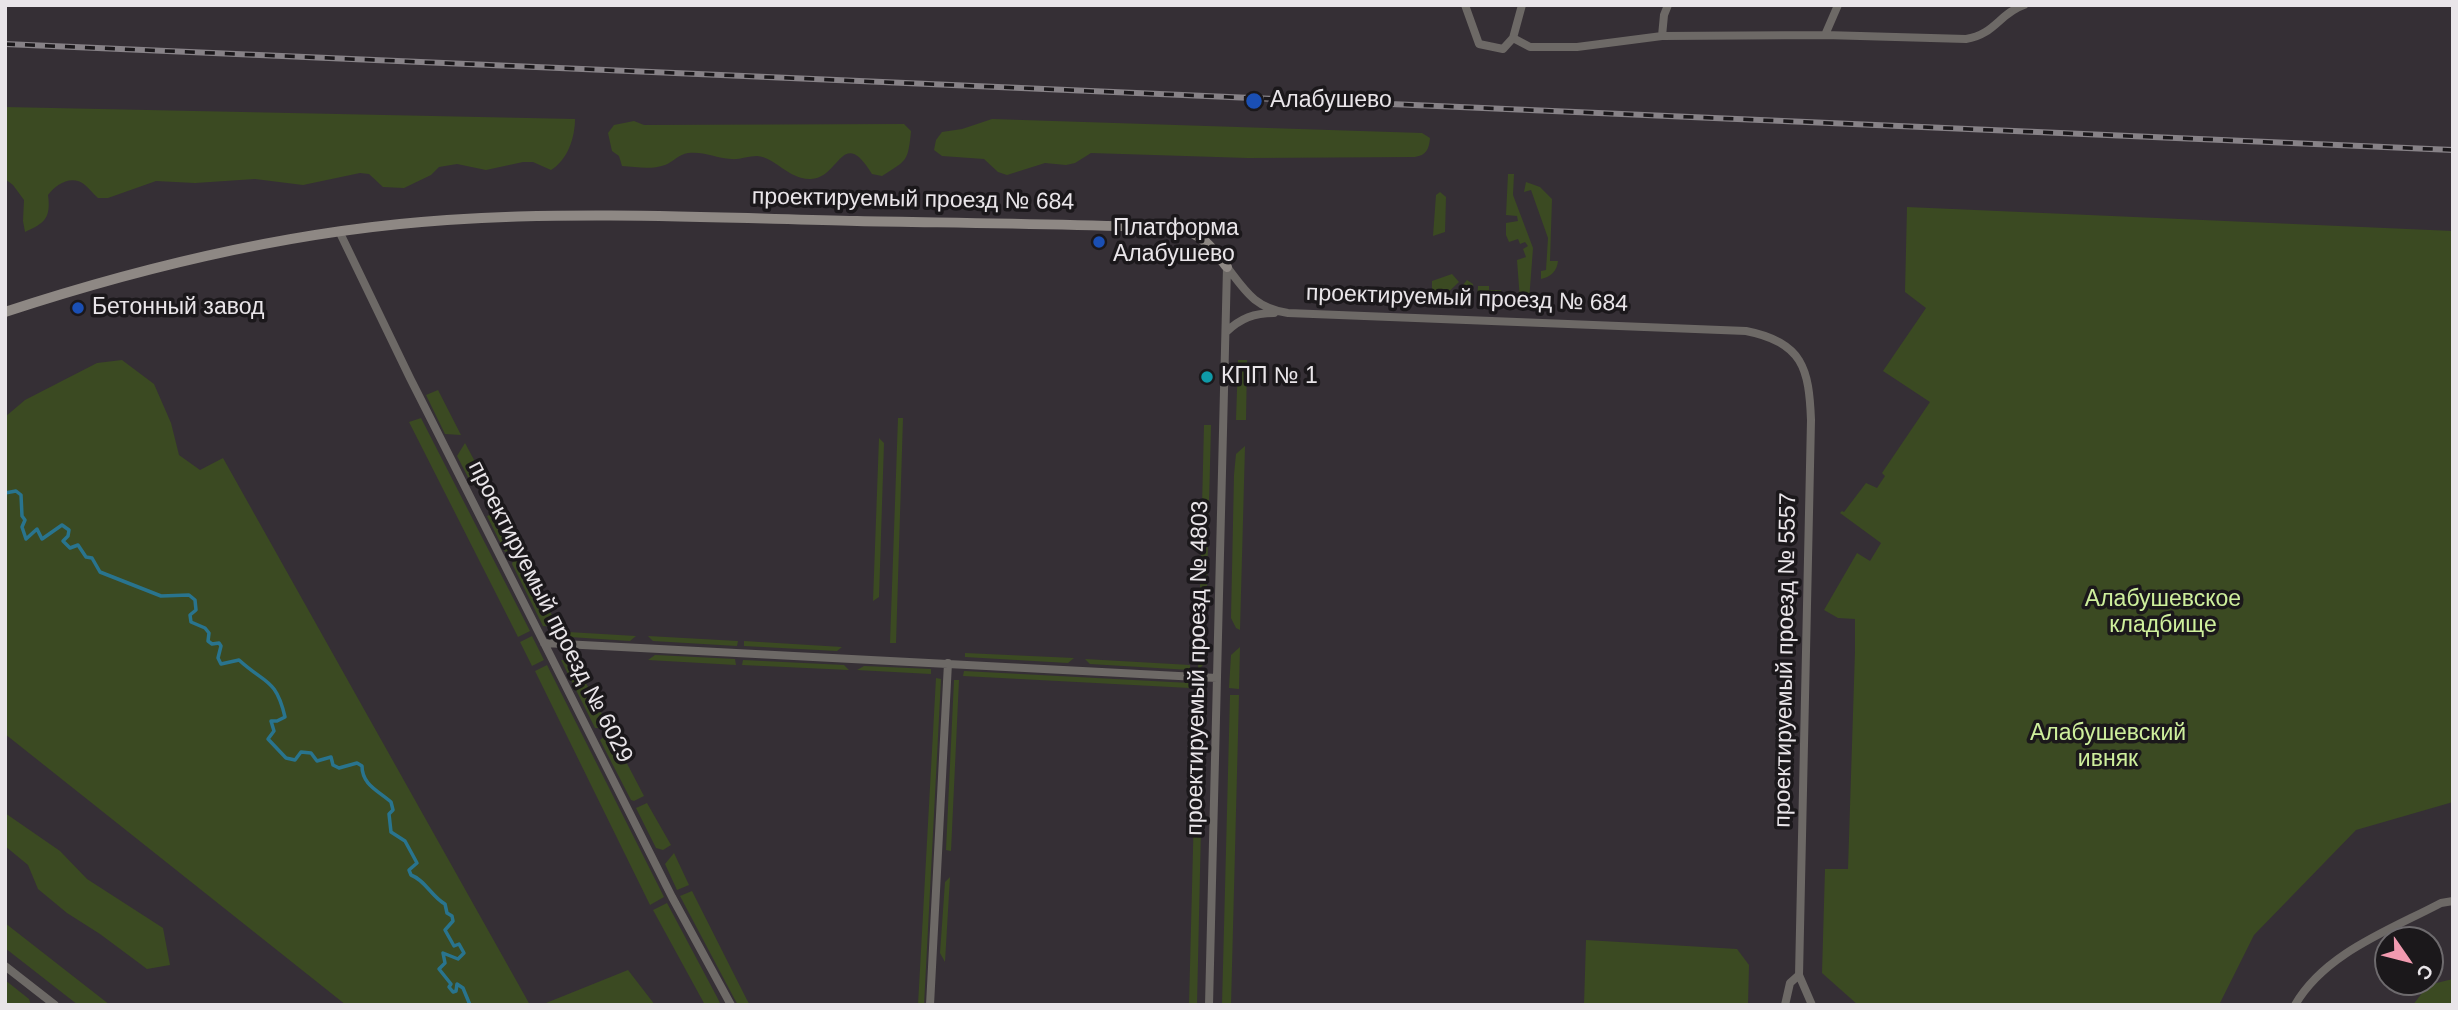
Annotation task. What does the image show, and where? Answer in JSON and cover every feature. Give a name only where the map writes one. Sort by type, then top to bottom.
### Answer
[{"type":"street","points":[[1465,5],[1479,44],[1503,49],[1513,38],[1522,5]]},
{"type":"street","points":[[1662,36],[1668,5]]},
{"type":"street","points":[[1825,35],[1838,5]]},
{"type":"street","points":[[1513,38],[1530,47],[1577,47],[1662,36],[1825,35],[1966,39],[1989,32],[2007,10],[2024,5]]},
{"type":"street","name":"проектируемый проезд № 684","points":[[5,312],[178,261],[286,240],[443,220],[628,215],[1178,229],[1196,234],[1210,246],[1251,298],[1263,307],[1288,313],[1746,331],[1771,338],[1791,351]]},
{"type":"street","name":"проектируемый проезд № 6029","points":[[340,233],[410,378],[672,897],[731,1005]]},
{"type":"street","name":"проектируемый проезд № 4803","points":[[1209,1005],[1227,267]]},
{"type":"street","points":[[1226,332],[1252,315],[1288,313]]},
{"type":"street","name":"проектируемый проезд № 5557","points":[[1791,351],[1801,363],[1807,377],[1811,420],[1799,975],[1812,1005]]},
{"type":"street","points":[[544,643],[1217,678]]},
{"type":"street","points":[[930,1005],[948,663]]},
{"type":"street","points":[[2295,1005],[2321,971],[2441,903],[2453,901]]},
{"type":"street","points":[[5,966],[55,1005]]},
{"type":"street","name":"проектируемый проезд № 5557","points":[[1785,1005],[1790,983],[1799,975]]},
{"type":"green space","points":[[5,107],[575,119],[569,148],[562,160],[551,170],[533,162],[486,170],[457,164],[439,167],[431,175],[404,188],[383,187],[369,174],[360,173],[303,185],[255,179],[195,183],[156,181],[108,198],[98,198],[80,182],[70,180],[51,191],[45,219],[25,232],[24,200],[5,179]]},
{"type":"green space","points":[[992,119],[1422,133],[1430,138],[1426,151],[1415,157],[1248,158],[1091,153],[1075,163],[1045,163],[1007,175],[998,172],[984,159],[942,156],[934,150],[936,140],[942,132],[962,129]]},
{"type":"green space","points":[[634,121],[644,125],[904,124],[911,131],[905,159],[882,176],[872,174],[854,154],[847,154],[829,171],[811,179],[796,176],[770,160],[757,156],[734,159],[688,153],[660,167],[622,166],[619,156],[612,151],[608,133],[614,125]]},
{"type":"green space","points":[[1508,174],[1514,174],[1513,195],[1533,248],[1529,301],[1520,300],[1517,260],[1526,257],[1523,249],[1528,246],[1525,242],[1520,244],[1518,239],[1509,242],[1506,235],[1506,223],[1518,221],[1517,216],[1506,215]]},
{"type":"green space","points":[[1526,182],[1540,187],[1552,199],[1550,261],[1558,261],[1553,273],[1541,279],[1541,271],[1546,270],[1548,238],[1531,190],[1524,192]]},
{"type":"green space","points":[[1440,192],[1446,197],[1445,232],[1433,236],[1436,195]]},
{"type":"green space","name":"Алабушевское кладбище","points":[[1907,207],[2453,231],[2453,802],[2356,830],[2254,935],[2219,1005],[1858,1005],[1822,973],[1825,869],[1848,869],[1855,651],[1855,619],[1838,618],[1824,610],[1857,553],[1870,561],[1881,543],[1840,513],[1844,512],[1866,483],[1877,488],[1885,476],[1882,473],[1930,402],[1883,371],[1926,308],[1905,292]]},
{"type":"green space","points":[[1452,274],[1459,282],[1439,301],[1432,294],[1432,281]]},
{"type":"green space","points":[[1467,280],[1473,284],[1472,304],[1452,303],[1451,299]]},
{"type":"green space","points":[[1478,286],[1501,290],[1501,301],[1477,301]]},
{"type":"green space","points":[[122,360],[154,384],[171,423],[179,455],[200,470],[223,458],[530,1005],[346,1005],[5,734],[5,417],[25,400],[97,363]]},
{"type":"green space","points":[[1238,360],[1247,360],[1246,420],[1236,420]]},
{"type":"green space","points":[[438,390],[461,435],[445,434],[426,395]]},
{"type":"green space","points":[[421,418],[530,631],[518,637],[409,422]]},
{"type":"green space","points":[[898,418],[903,418],[896,643],[890,643]]},
{"type":"green space","points":[[1204,425],[1211,425],[1205,663],[1198,670]]},
{"type":"green space","points":[[879,438],[884,443],[879,597],[873,601]]},
{"type":"green space","points":[[465,443],[488,486],[472,485],[457,456]]},
{"type":"green space","points":[[1245,446],[1240,630],[1231,618],[1234,475],[1236,454]]},
{"type":"green space","points":[[499,511],[518,547],[505,552],[487,516]]},
{"type":"green space","points":[[522,556],[558,627],[543,626],[512,564]]},
{"type":"green space","points":[[568,632],[636,636],[630,641],[570,637]]},
{"type":"green space","points":[[532,636],[544,660],[532,666],[520,642]]},
{"type":"green space","points":[[648,636],[738,641],[737,646],[653,641]]},
{"type":"green space","points":[[744,641],[842,647],[837,651],[744,646]]},
{"type":"green space","points":[[1240,647],[1239,689],[1229,688],[1231,655]]},
{"type":"green space","points":[[965,653],[1074,658],[1068,663],[965,657]]},
{"type":"green space","points":[[655,655],[735,659],[736,665],[648,660]]},
{"type":"green space","points":[[1085,659],[1190,665],[1190,670],[1090,664]]},
{"type":"green space","points":[[561,660],[574,660],[603,716],[597,720],[601,728],[595,728]]},
{"type":"green space","points":[[743,660],[844,665],[849,670],[742,665]]},
{"type":"green space","points":[[547,665],[664,897],[650,905],[535,671]]},
{"type":"green space","points":[[864,666],[931,669],[931,674],[857,670]]},
{"type":"green space","points":[[964,671],[1190,683],[1190,688],[963,676]]},
{"type":"green space","points":[[936,678],[941,679],[924,1005],[918,1005]]},
{"type":"green space","points":[[954,680],[959,680],[951,851],[946,850]]},
{"type":"green space","points":[[1197,693],[1204,693],[1197,1005],[1189,1005]]},
{"type":"green space","points":[[1230,695],[1239,695],[1231,1005],[1222,1005]]},
{"type":"green space","points":[[610,731],[644,796],[634,801],[631,800],[600,740]]},
{"type":"green space","points":[[647,803],[671,845],[663,850],[656,848],[636,808]]},
{"type":"green space","points":[[5,813],[60,851],[87,879],[163,928],[170,965],[147,969],[67,913],[38,889],[28,865],[5,846]]},
{"type":"green space","points":[[674,853],[689,885],[677,890],[665,864]]},
{"type":"green space","points":[[950,877],[945,962],[940,953],[945,882]]},
{"type":"green space","points":[[692,891],[750,1005],[738,1005],[680,896]]},
{"type":"green space","points":[[667,903],[721,1005],[705,1005],[653,910]]},
{"type":"green space","points":[[5,923],[110,1005],[78,1005],[5,948]]},
{"type":"green space","points":[[1586,940],[1737,949],[1749,965],[1748,1005],[1584,1005]]},
{"type":"green space","points":[[628,970],[655,1005],[541,1005]]},
{"type":"green space","points":[[2453,979],[2453,1005],[2413,1005],[2420,996],[2444,996],[2444,981]]},
{"type":"green space","points":[[5,980],[29,999],[31,1005],[5,1005]]},
{"type":"waterway","points":[[5,493],[16,491],[21,495],[22,516],[25,520],[22,527],[26,539],[37,529],[42,539],[62,525],[69,530],[63,541],[70,548],[78,545],[86,557],[92,558],[100,572],[161,596],[189,595],[195,600],[196,610],[190,615],[191,622],[205,628],[209,633],[208,641],[212,644],[219,643],[221,646],[218,658],[221,664],[239,660],[268,683],[278,695],[285,717],[271,721],[274,731],[268,739],[286,758],[295,760],[301,752],[311,753],[317,761],[331,757],[333,765],[339,768],[357,763],[362,766],[368,783],[391,802],[391,832],[405,841],[417,863],[409,870],[411,875],[445,904],[447,913],[452,916],[453,921],[445,930],[454,946],[459,944],[464,953],[458,959],[443,953],[445,963],[439,969],[451,984],[449,987],[453,992],[456,991],[457,984],[463,988],[470,1005]]},
{"type":"railway","points":[[5,44],[2453,150]]},
{"type":"place","name":"Алабушево","points":[[1254,101]]},
{"type":"place","name":"Платформа Алабушево","points":[[1099,242]]},
{"type":"place","name":"Бетонный завод","points":[[78,308]]},
{"type":"place","name":"КПП № 1","points":[[1207,377]]},
{"type":"park label","name":"Алабушевский ивняк","points":[[2108,747]]}]
